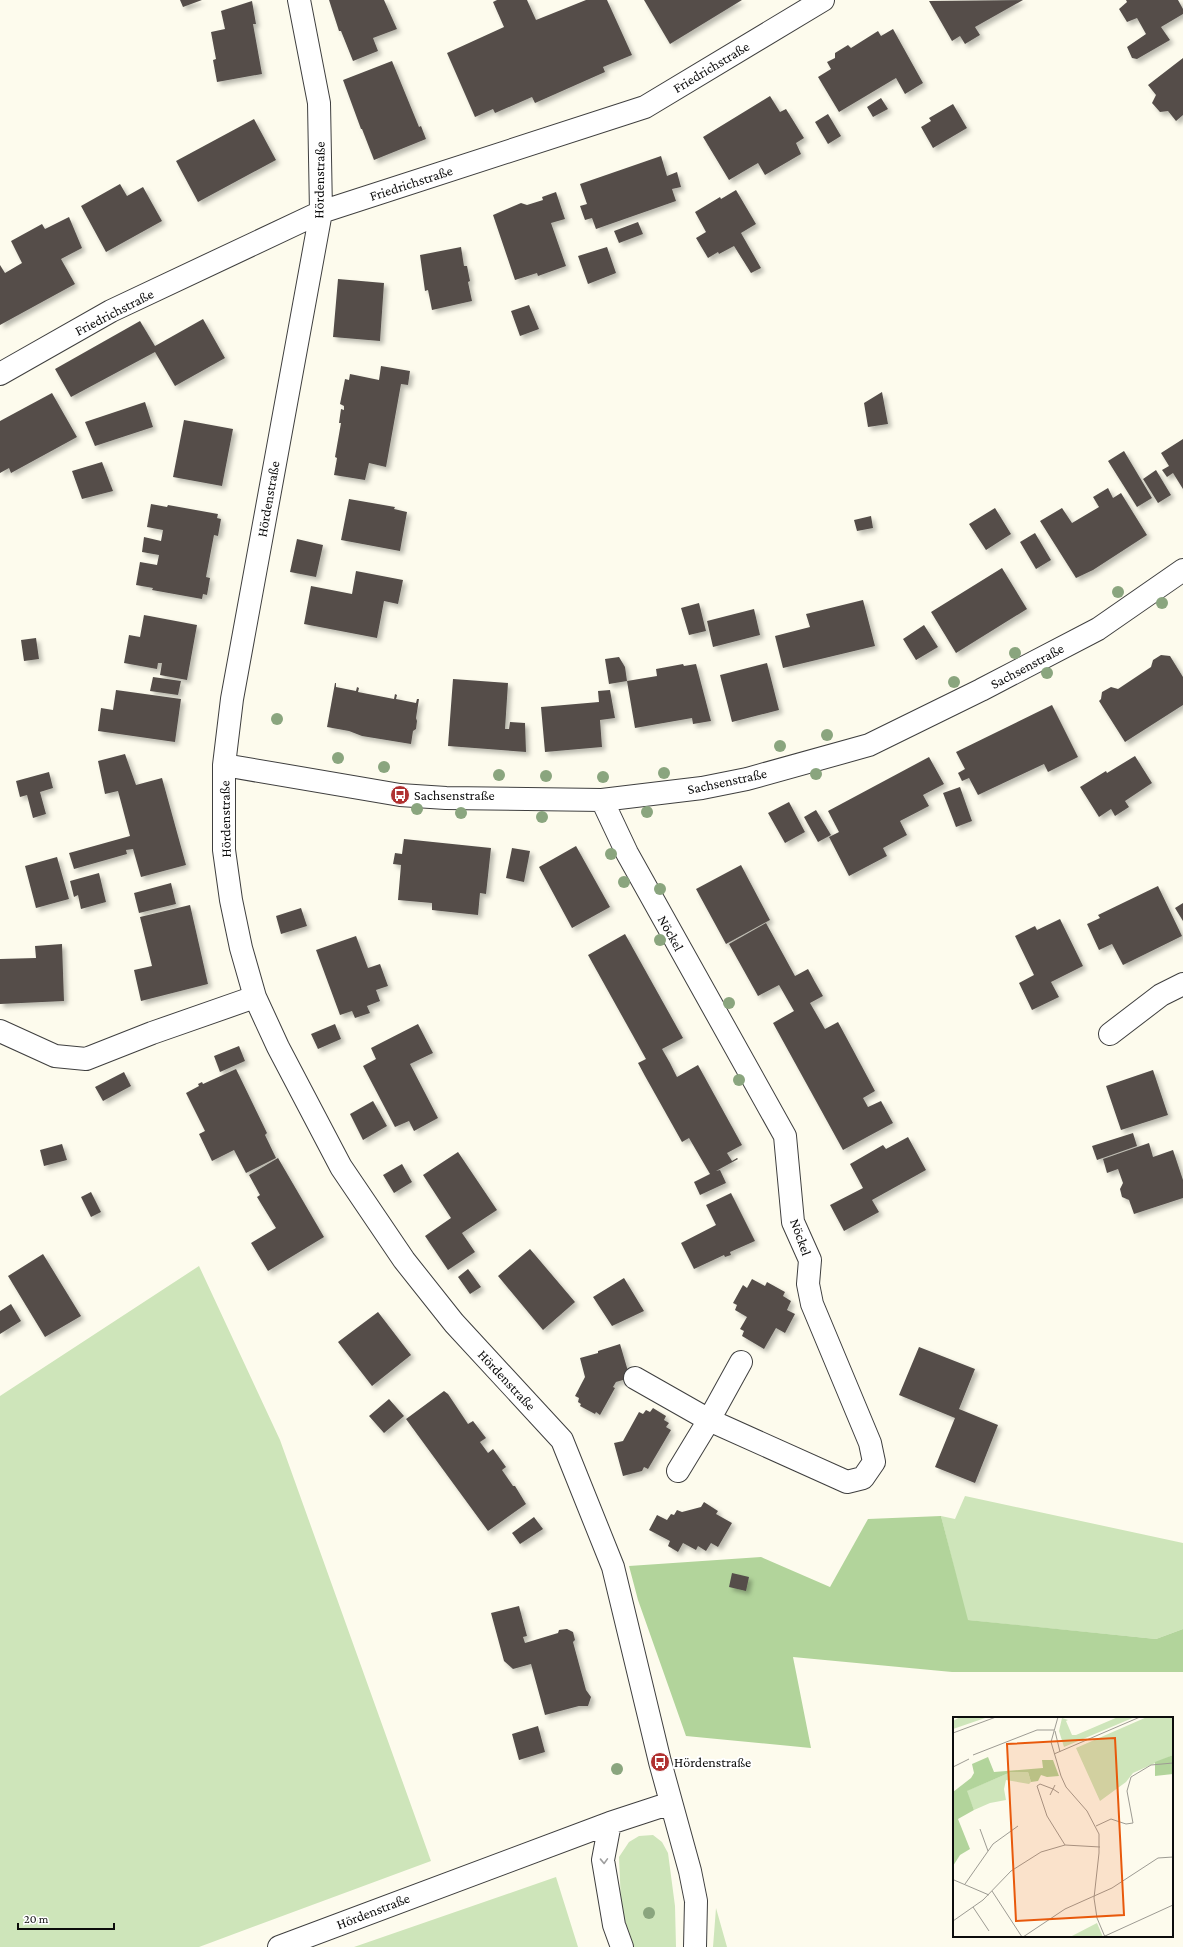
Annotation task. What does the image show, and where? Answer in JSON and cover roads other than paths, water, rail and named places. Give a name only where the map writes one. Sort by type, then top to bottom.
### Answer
[{"type":"street","name":"Hördenstraße","points":[[299,0],[319,103],[321,212],[232,699],[224,765],[224,850],[231,900],[241,948],[255,998],[278,1047],[341,1167],[404,1260],[454,1323],[562,1440],[613,1568],[671,1803],[690,1871],[696,1901],[695,1947]]},
{"type":"street","name":"Friedrichstraße","points":[[0,374],[111,311],[321,212],[645,107],[822,0]]},
{"type":"street","name":"Sachsenstraße","points":[[224,765],[400,795],[446,798],[602,800],[709,787],[747,779],[869,745],[981,690],[1098,628],[1183,570]]},
{"type":"street","name":"Nöckel","points":[[602,800],[627,852],[785,1136],[793,1222],[810,1260],[808,1284],[812,1304],[870,1443],[874,1462],[862,1478],[847,1482],[710,1420],[635,1378]]},
{"type":"street","points":[[1110,1034],[1161,995],[1183,984]]},
{"type":"street","points":[[0,1031],[55,1056],[86,1059],[152,1033],[255,998]]},
{"type":"street","points":[[678,1471],[710,1420],[741,1362]]},
{"type":"street","name":"Hördenstraße","points":[[279,1947],[610,1823],[671,1803]]},
{"type":"street","points":[[610,1823],[603,1860],[614,1925],[622,1947]]},
{"type":"place","name":"Sachsenstraße","points":[[400,795]]},
{"type":"place","name":"Hördenstraße","points":[[660,1762]]}]
